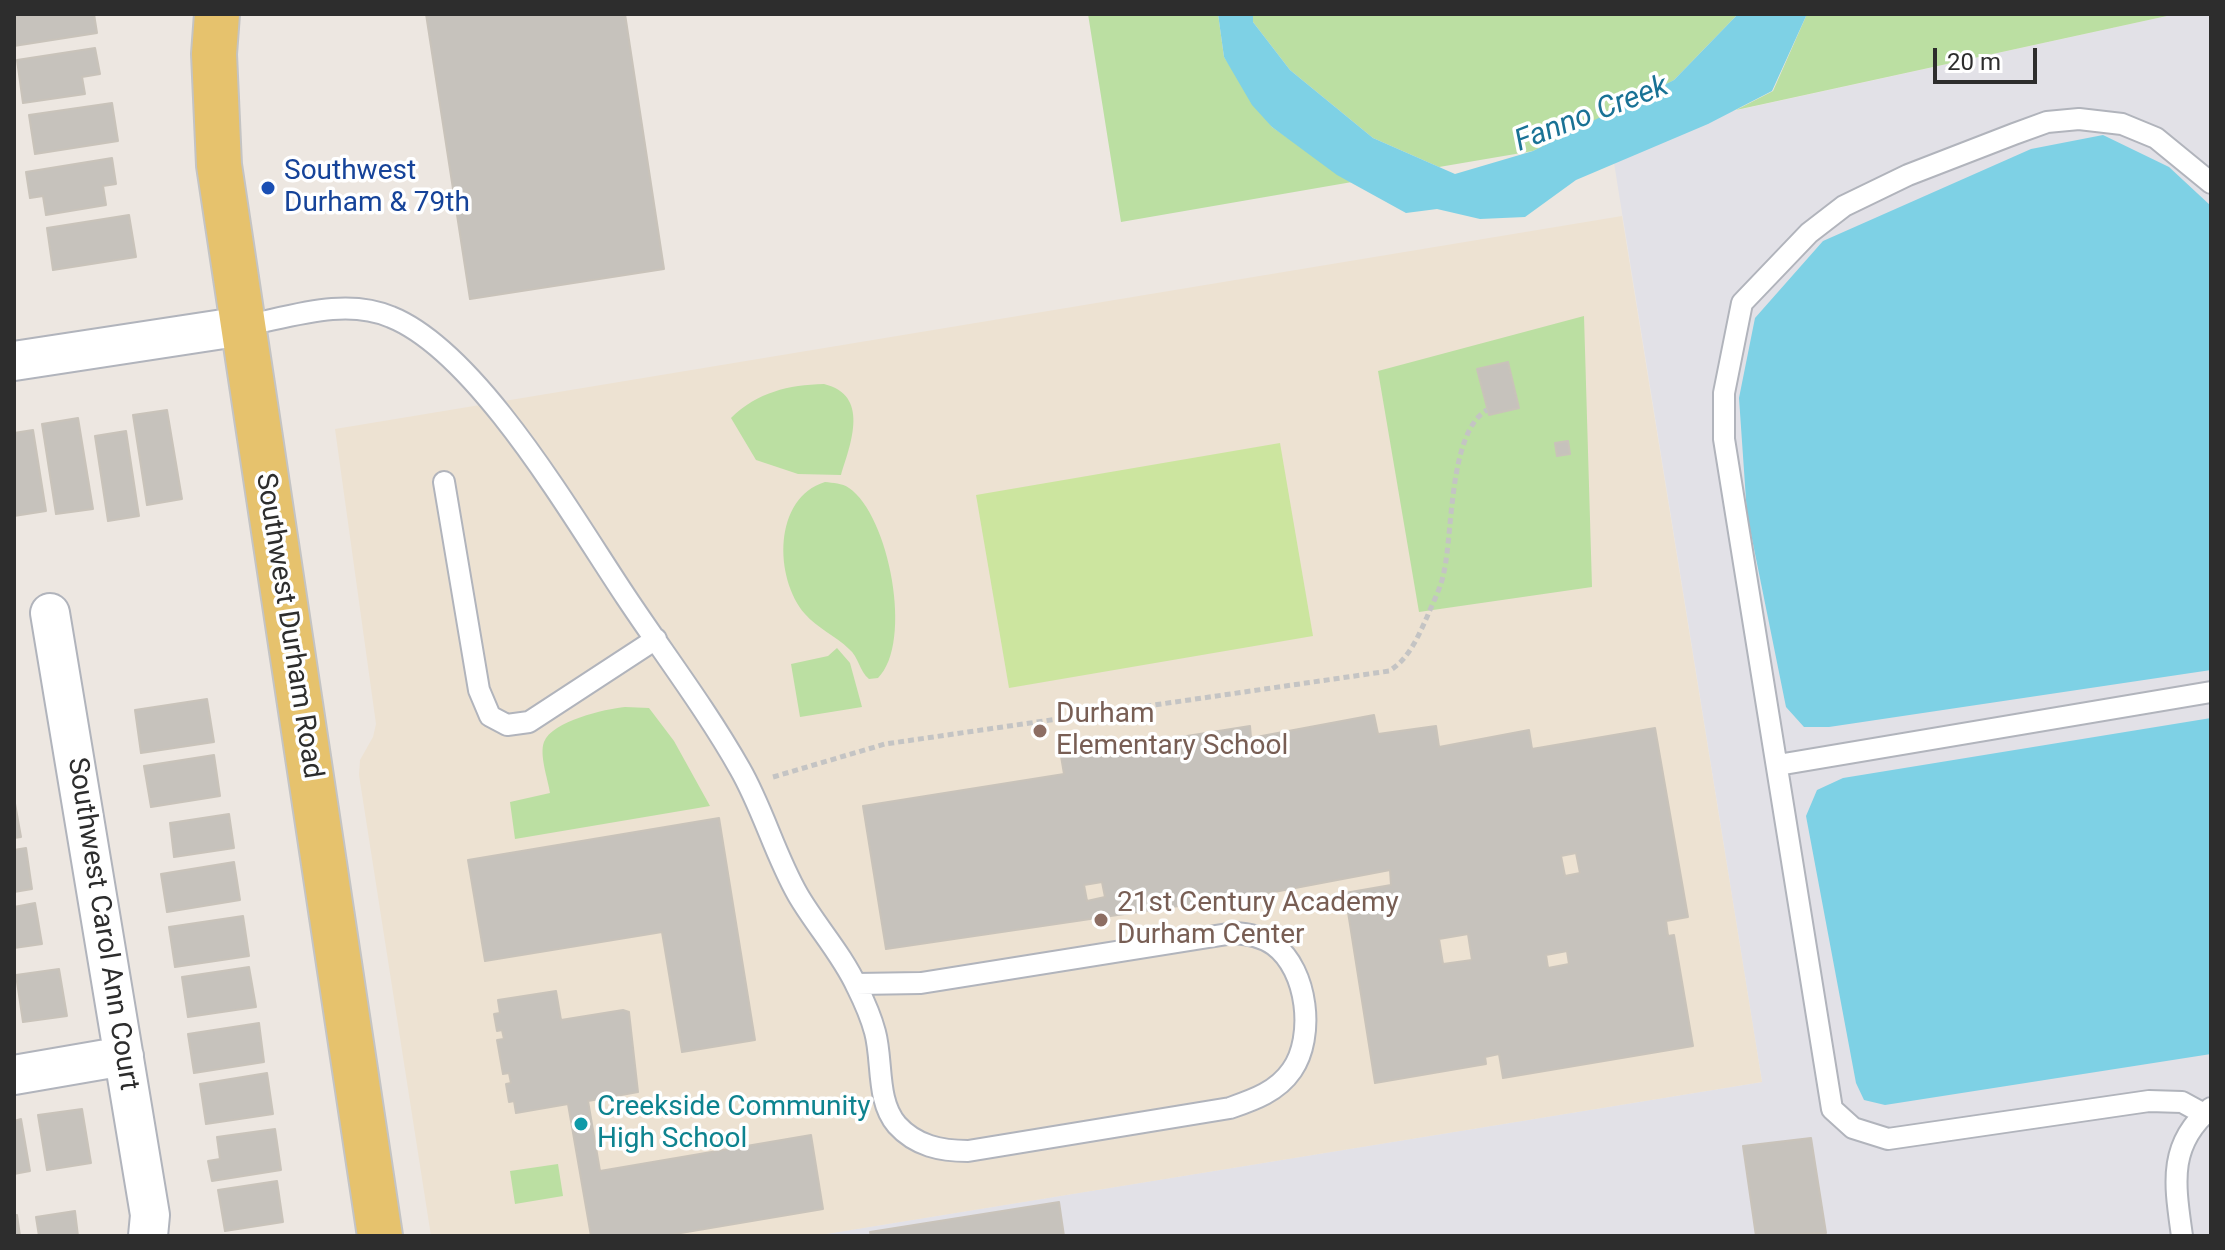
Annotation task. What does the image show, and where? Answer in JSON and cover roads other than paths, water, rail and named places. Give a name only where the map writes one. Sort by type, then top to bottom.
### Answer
[{"type":"main road","name":"Southwest Durham Road","points":[[217,14],[214,54],[219,165],[380,1236]]},
{"type":"street","points":[[14,361],[243,326]]},
{"type":"street","name":"Southwest Carol Ann Court","points":[[50,613],[150,1215],[148,1236]]},
{"type":"street","points":[[14,1075],[124,1056]]},
{"type":"lane","points":[[2182,1236],[2175,1181],[2182,1142],[2208,1111],[2182,1102],[2149,1101],[1888,1139],[1853,1128],[1832,1109],[1724,439],[1724,393],[1742,303],[1789,252],[1844,206],[1908,175],[2047,122],[2079,119],[2122,124],[2156,138],[2211,183]]},
{"type":"lane","points":[[243,326],[331,309],[364,310],[391,316],[431,339],[461,367],[528,451],[706,711],[748,785],[797,894],[856,984],[875,1030],[883,1092],[890,1114],[897,1126],[915,1139],[947,1151],[1100,1130],[1251,1101],[1267,1094],[1292,1070],[1301,1052],[1305,1004],[1292,966],[1276,945],[1254,935],[1214,934],[921,983],[856,984]]},
{"type":"lane","points":[[444,482],[479,690],[490,716],[507,725],[529,722],[656,639]]},
{"type":"lane","points":[[1778,765],[2211,692]]},
{"type":"water","points":[[1218,14],[1253,14],[1253,22],[1290,70],[1373,138],[1455,174],[1533,151],[1674,80],[1738,14],[1807,14],[1772,91],[1708,124],[1576,180],[1525,217],[1480,219],[1437,209],[1406,213],[1337,175],[1272,127],[1252,105],[1224,57]]},
{"type":"water","points":[[2103,135],[2169,167],[2211,206],[2211,670],[1829,727],[1804,727],[1786,707],[1747,514],[1739,398],[1755,318],[1823,241],[2031,149]]},
{"type":"water","points":[[2211,718],[2211,1054],[1885,1105],[1864,1100],[1856,1083],[1806,816],[1817,790],[1843,778]]},
{"type":"place","name":"Southwest Durham & 79th","points":[[268,188]]},
{"type":"place","name":"Durham Elementary School","points":[[1040,731]]},
{"type":"place","name":"21st Century Academy Durham Center","points":[[1101,920]]},
{"type":"place","name":"Creekside Community High School","points":[[581,1124]]},
{"type":"water label","name":"Fanno Creek","points":[[1592,115]]}]
